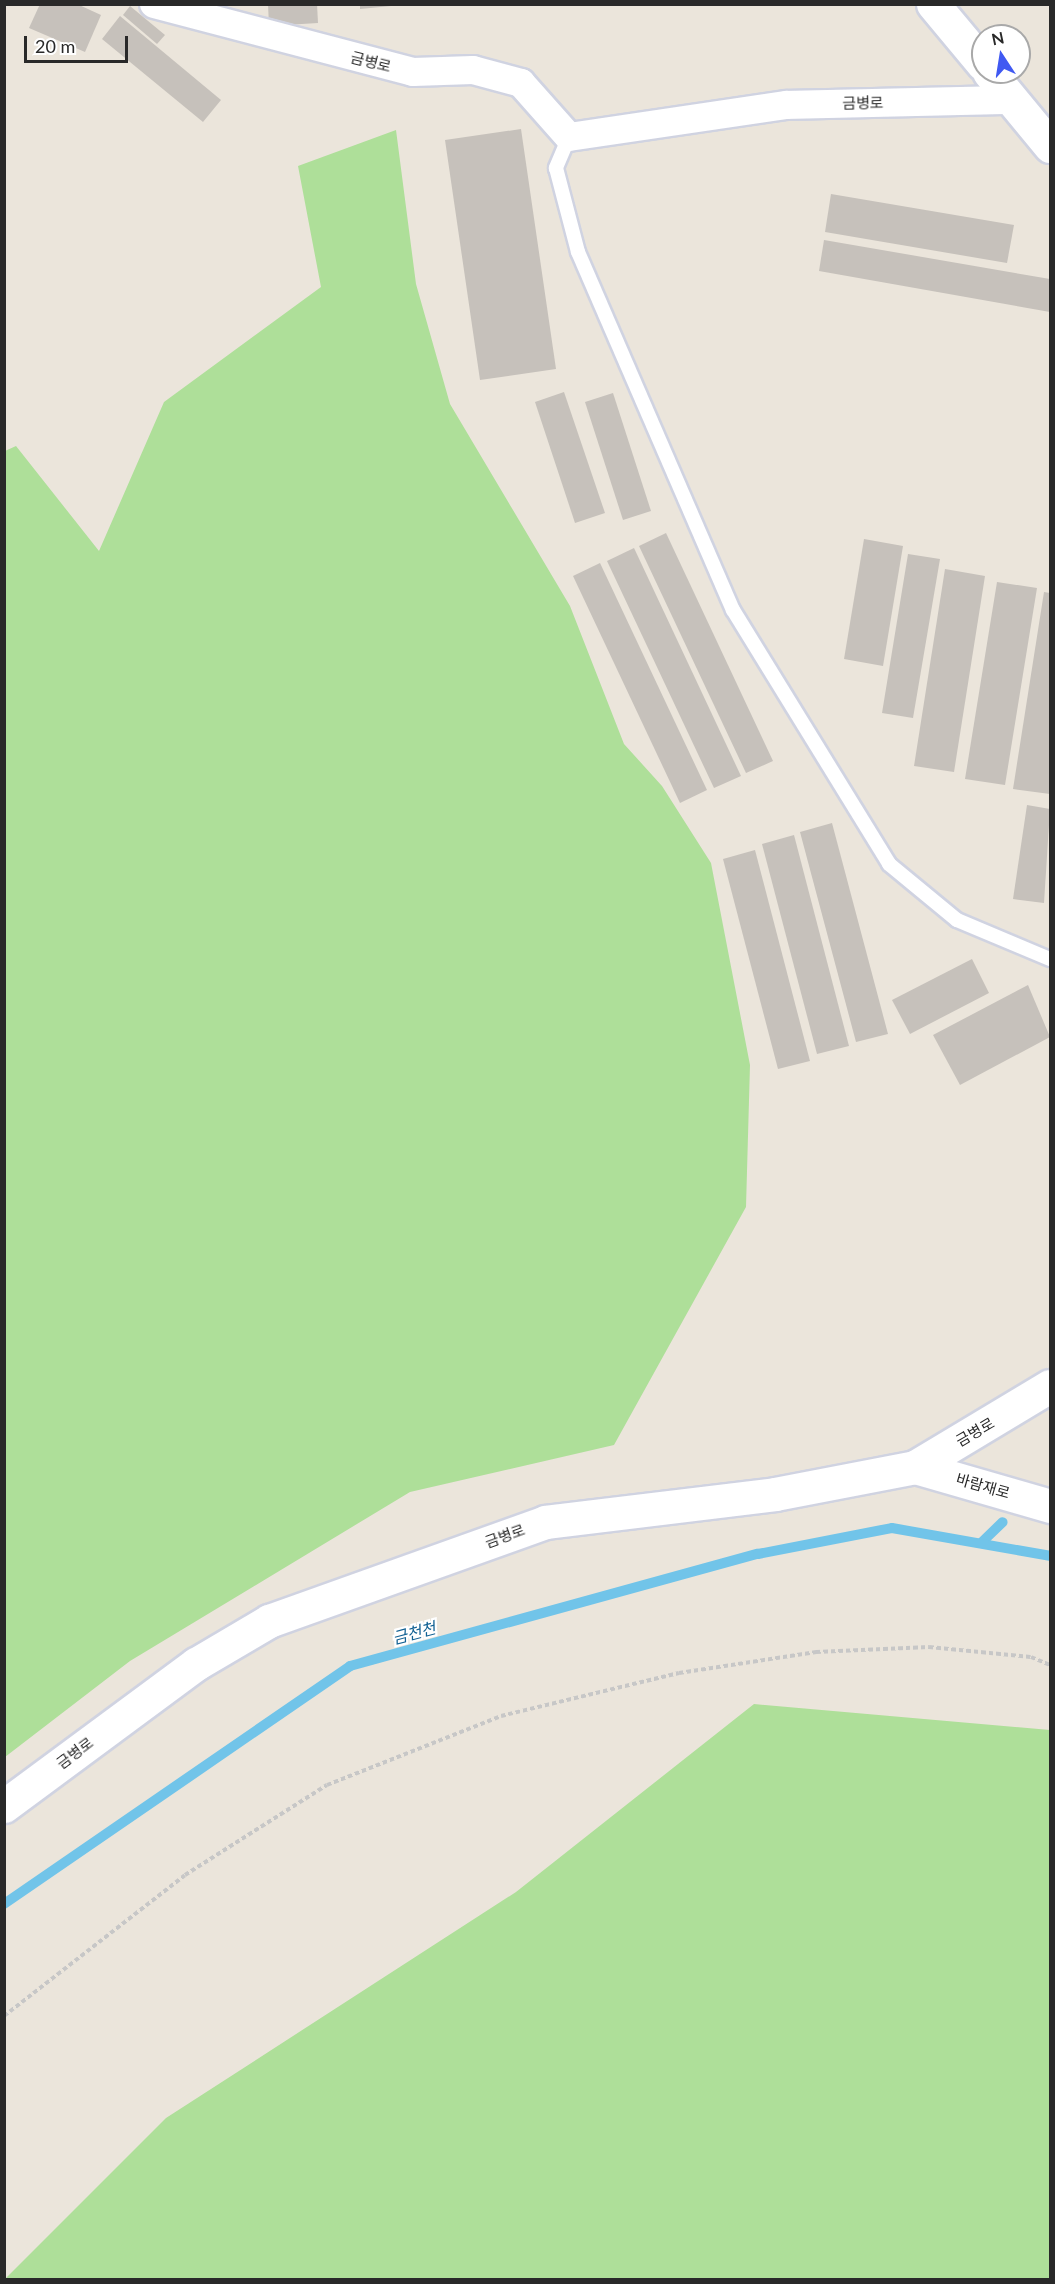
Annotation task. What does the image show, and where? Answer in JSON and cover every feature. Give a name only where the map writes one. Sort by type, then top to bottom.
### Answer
[{"type":"street","name":"금병로","points":[[154,4],[413,72],[473,70],[521,83],[569,137],[607,128],[787,105],[1013,100]]},
{"type":"street","points":[[933,4],[971,50]]},
{"type":"street","points":[[999,84],[1050,146]]},
{"type":"street","name":"금병로","points":[[4,1806],[196,1664],[269,1621],[545,1522],[775,1494],[915,1467],[1050,1386]]},
{"type":"street","name":"바람재로","points":[[915,1467],[1050,1506]]},
{"type":"lane","points":[[569,137],[556,168],[578,252],[732,610],[889,864],[957,920],[1050,958]]},
{"type":"path","points":[[4,2016],[185,1875],[327,1785],[501,1716],[679,1673],[816,1652],[929,1647],[1031,1657],[1050,1665]]},
{"type":"green space","points":[[396,130],[416,284],[450,404],[570,606],[624,744],[662,786],[711,863],[750,1065],[746,1207],[614,1445],[410,1492],[130,1661],[5,1757],[5,451],[16,446],[99,551],[164,402],[321,287],[298,166]]},
{"type":"green space","points":[[754,1704],[1050,1730],[1050,2279],[5,2279],[166,2118],[516,1892]]},
{"type":"building","points":[[40,4],[77,4],[101,15],[85,52],[29,28]]},
{"type":"building","points":[[268,4],[317,4],[318,23],[269,26]]},
{"type":"building","points":[[360,4],[391,4],[391,6],[360,9]]},
{"type":"building","points":[[130,6],[165,35],[157,44],[123,15]]},
{"type":"building","points":[[120,16],[221,100],[203,122],[102,39]]},
{"type":"building","points":[[521,129],[556,369],[480,380],[445,140]]},
{"type":"building","points":[[831,194],[1014,225],[1007,263],[825,232]]},
{"type":"building","points":[[824,240],[1050,279],[1050,312],[819,271]]},
{"type":"building","points":[[564,392],[605,513],[575,523],[535,402]]},
{"type":"building","points":[[613,393],[651,511],[623,520],[585,402]]},
{"type":"building","points":[[666,533],[773,761],[746,773],[639,546]]},
{"type":"building","points":[[864,539],[903,546],[883,666],[844,659]]},
{"type":"building","points":[[634,548],[741,776],[714,788],[607,561]]},
{"type":"building","points":[[908,554],[940,559],[913,718],[882,713]]},
{"type":"building","points":[[600,563],[707,790],[680,803],[573,576]]},
{"type":"building","points":[[945,569],[985,576],[954,772],[914,766]]},
{"type":"building","points":[[997,582],[1037,588],[1005,785],[965,779]]},
{"type":"building","points":[[1044,592],[1050,593],[1050,794],[1013,789]]},
{"type":"building","points":[[1027,805],[1050,809],[1044,903],[1013,899]]},
{"type":"building","points":[[832,823],[888,1034],[856,1042],[800,832]]},
{"type":"building","points":[[794,835],[849,1046],[817,1054],[762,844]]},
{"type":"building","points":[[755,850],[810,1061],[778,1069],[723,859]]},
{"type":"building","points":[[972,959],[989,993],[910,1034],[892,1000]]},
{"type":"building","points":[[1028,985],[1050,1037],[960,1085],[933,1035]]},
{"type":"waterway","points":[[981,1543],[1003,1522]]},
{"type":"waterway","name":"금천천","points":[[4,1904],[350,1666],[758,1554],[892,1528],[1050,1556]]}]
